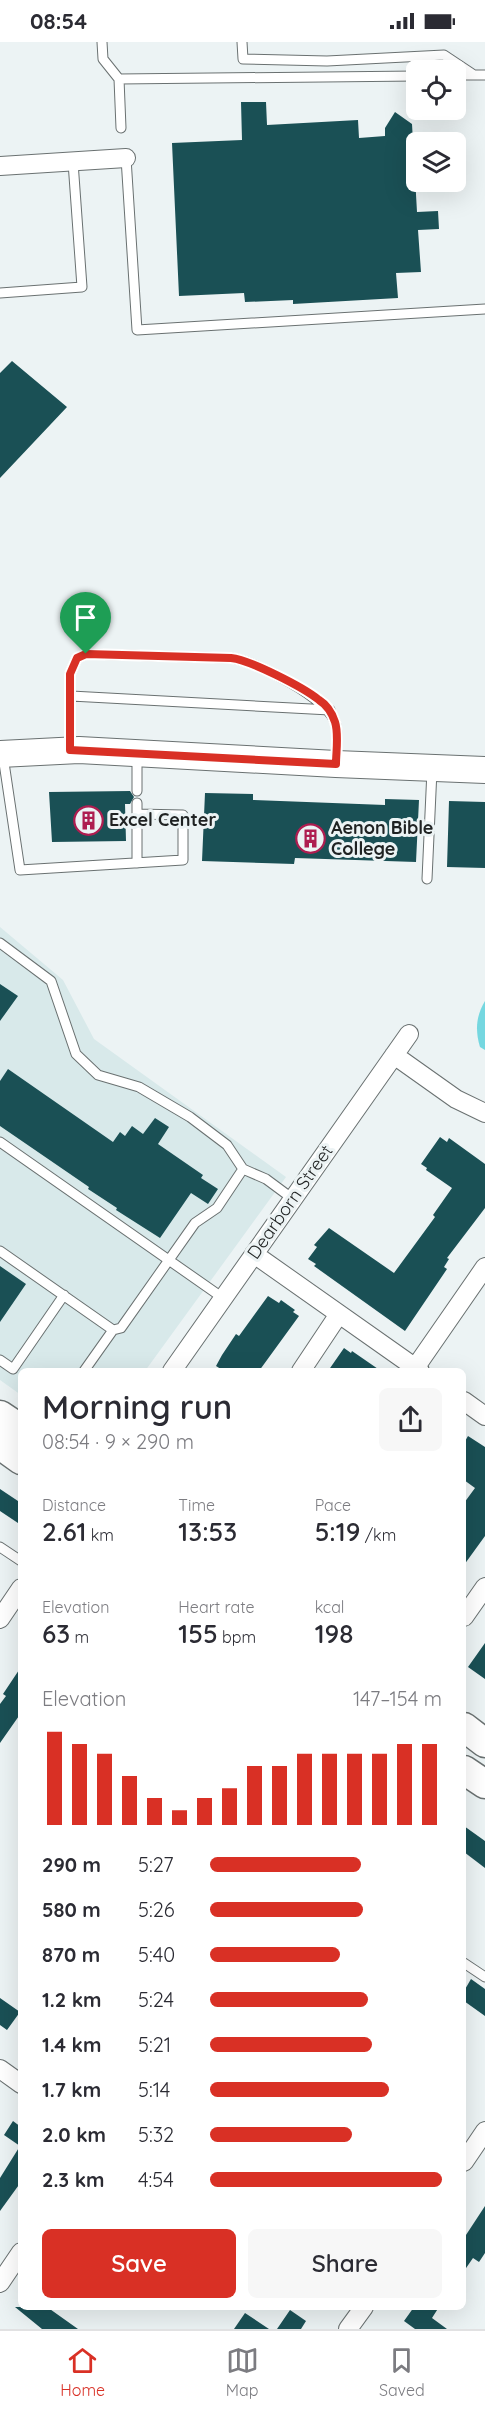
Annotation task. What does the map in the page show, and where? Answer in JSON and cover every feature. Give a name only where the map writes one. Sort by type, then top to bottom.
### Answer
[{"type":"main road","points":[[0,1414],[18,1427]]},
{"type":"main road","points":[[0,1446],[18,1458]]},
{"type":"main road","points":[[466,1729],[485,1743]]},
{"type":"main road","points":[[466,1771],[485,1784]]},
{"type":"street","points":[[0,165],[126,158]]},
{"type":"street","points":[[1,754],[70,750],[485,770]]},
{"type":"street","name":"Dearborn Street","points":[[174,1368],[409,1034]]},
{"type":"street","points":[[394,1055],[456,1099],[485,1113]]},
{"type":"street","points":[[254,1254],[417,1368]]},
{"type":"street","points":[[419,1368],[483,1274]]},
{"type":"street","points":[[303,1368],[339,1314]]},
{"type":"street","points":[[466,1402],[485,1416]]},
{"type":"street","points":[[466,1614],[485,1587]]},
{"type":"street","points":[[1,1615],[18,1592]]},
{"type":"street","points":[[0,2069],[18,2082]]},
{"type":"street","points":[[466,2159],[485,2131]]},
{"type":"street","points":[[0,2283],[18,2256]]},
{"type":"street","points":[[348,2329],[362,2310]]},
{"type":"lane","points":[[102,42],[103,59],[119,79],[121,128]]},
{"type":"lane","points":[[242,42],[243,59],[327,61],[444,55],[474,75]]},
{"type":"lane","points":[[466,75],[485,75]]},
{"type":"lane","points":[[119,79],[406,76]]},
{"type":"lane","points":[[126,158],[137,330],[485,309]]},
{"type":"lane","points":[[0,293],[82,287],[74,162]]},
{"type":"lane","points":[[70,750],[72,665],[77,658],[86,654],[231,658],[255,664],[319,700],[330,710],[336,724],[336,764]]},
{"type":"lane","points":[[70,696],[330,710]]},
{"type":"lane","points":[[1,754],[20,870],[137,863],[183,860],[183,815],[137,808],[137,863]]},
{"type":"lane","points":[[137,754],[137,791]]},
{"type":"lane","points":[[427,879],[432,768]]},
{"type":"lane","points":[[0,943],[51,981],[76,1054],[98,1076],[139,1087],[190,1117],[227,1145],[243,1169],[266,1179],[293,1199]]},
{"type":"lane","points":[[0,1142],[223,1298]]},
{"type":"lane","points":[[86,1368],[113,1330],[121,1328],[195,1223],[217,1208],[243,1169]]},
{"type":"lane","points":[[0,1251],[113,1330]]},
{"type":"lane","points":[[19,1368],[64,1295]]},
{"type":"lane","points":[[0,1360],[17,1372]]},
{"type":"lane","points":[[0,1546],[18,1559]]},
{"type":"lane","points":[[466,1964],[485,1977]]},
{"type":"shaded area","points":[[0,927],[63,980],[94,1039],[286,1177],[147,1368],[18,1368],[18,1393],[0,1380]]},
{"type":"water","points":[[485,1001],[485,1050],[480,1047],[477,1029],[478,1018]]},
{"type":"building","points":[[241,102],[266,102],[267,125],[358,120],[359,138],[385,136],[385,128],[395,112],[412,124],[412,132],[406,132],[406,192],[416,192],[417,212],[438,211],[439,229],[418,230],[421,272],[396,273],[398,298],[293,304],[293,300],[245,302],[244,293],[179,296],[172,143],[242,140]]},
{"type":"building","points":[[12,361],[67,407],[0,478],[0,373]]},
{"type":"building","name":"Excel Center","points":[[130,791],[134,797],[130,804],[125,804],[126,841],[52,842],[49,792]]},
{"type":"building","name":"Aenon Bible College","points":[[205,793],[253,794],[253,800],[385,805],[385,799],[419,800],[416,862],[295,858],[294,864],[202,861]]},
{"type":"building","points":[[449,801],[485,802],[485,868],[447,867]]},
{"type":"building","points":[[0,984],[18,996],[0,1021]]},
{"type":"building","points":[[8,1069],[113,1142],[120,1132],[125,1136],[132,1126],[143,1134],[155,1118],[169,1127],[158,1144],[203,1175],[201,1178],[218,1189],[208,1204],[191,1193],[160,1238],[116,1210],[117,1208],[88,1189],[89,1187],[0,1126],[0,1081]]},
{"type":"building","points":[[440,1137],[447,1142],[449,1138],[485,1164],[485,1208],[447,1258],[449,1259],[444,1267],[447,1269],[405,1331],[314,1266],[316,1264],[308,1259],[317,1247],[314,1245],[329,1228],[394,1273],[435,1217],[433,1215],[452,1188],[421,1164]]},
{"type":"building","points":[[0,1266],[26,1284],[0,1322]]},
{"type":"building","points":[[268,1296],[279,1303],[281,1300],[295,1310],[293,1312],[299,1316],[261,1368],[219,1368],[216,1366],[236,1334],[239,1336]]},
{"type":"building","points":[[344,1348],[377,1368],[330,1368]]},
{"type":"building","points":[[468,1436],[485,1447],[485,1536],[466,1562],[466,1500],[475,1488],[466,1481],[466,1440]]},
{"type":"building","points":[[0,1489],[18,1501],[18,1523],[0,1511]]},
{"type":"building","points":[[485,1643],[485,1679],[468,1667]]},
{"type":"building","points":[[18,1672],[18,1717],[0,1743],[0,1704],[6,1696],[3,1694]]},
{"type":"building","points":[[466,1827],[485,1841],[485,1868],[466,1854]]},
{"type":"building","points":[[471,1979],[485,1989],[485,2016],[466,2002],[466,1988]]},
{"type":"building","points":[[0,1998],[18,2011],[18,2015],[7,2030],[0,2025]]},
{"type":"building","points":[[13,2121],[18,2125],[18,2145],[4,2135]]},
{"type":"building","points":[[18,2149],[18,2186],[0,2211],[0,2178]]},
{"type":"building","points":[[485,2206],[485,2253],[479,2262],[473,2258],[466,2268],[466,2235]]},
{"type":"building","points":[[19,2310],[51,2310],[78,2329],[42,2329]]},
{"type":"building","points":[[290,2310],[306,2321],[301,2329],[277,2329]]},
{"type":"building","points":[[412,2310],[437,2310],[432,2318],[447,2329],[415,2329],[404,2321]]},
{"type":"building","points":[[245,2313],[269,2329],[234,2329]]},
{"type":"place","name":"Excel Center","points":[[88,820]]},
{"type":"place","name":"Aenon Bible College","points":[[310,838]]},
{"type":"route","points":[[86,654],[231,658],[255,664],[319,700],[330,710],[336,724],[336,764],[70,750],[70,674],[77,658],[86,654]]}]
